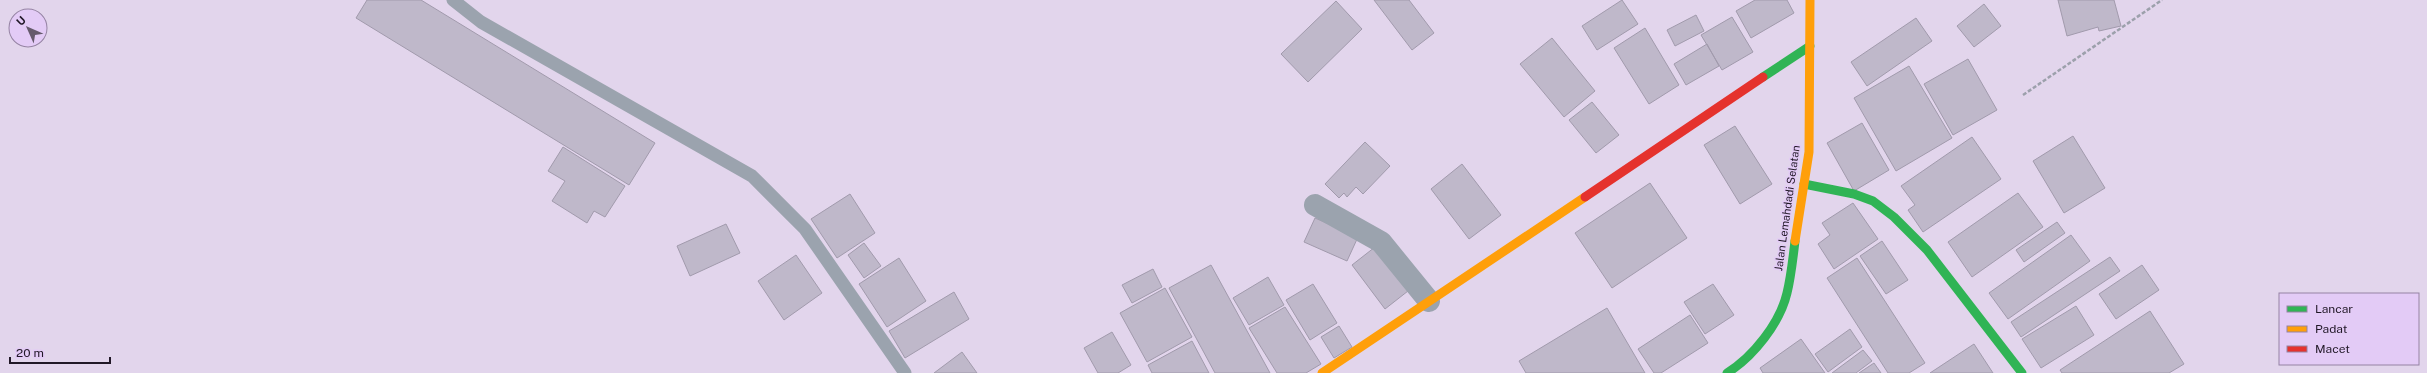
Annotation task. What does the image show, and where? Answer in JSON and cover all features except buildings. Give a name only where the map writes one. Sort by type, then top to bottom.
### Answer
[{"type":"street","name":"Jalan Lemahdadi Selatan","points":[[1727,373],[1741,364],[1777,318],[1786,294],[1809,152],[1810,0]]},
{"type":"street","points":[[1322,373],[1810,46]]},
{"type":"street","points":[[1804,184],[1854,194],[1873,201],[1894,217],[1927,250],[2022,373]]},
{"type":"street","points":[[1315,205],[1381,242],[1429,301]]},
{"type":"lane","points":[[453,0],[481,22],[752,176],[805,229],[905,373]]},
{"type":"path","points":[[2023,95],[2162,0]]},
{"type":"traffic: fast","points":[[1763,77],[1810,46]]},
{"type":"traffic: fast","points":[[1804,184],[1854,194],[1873,201],[1894,217],[1927,250],[2022,373]]},
{"type":"traffic: fast","points":[[1727,373],[1756,349],[1778,316],[1787,293],[1795,241]]},
{"type":"traffic: slow","points":[[1795,241],[1809,152],[1810,0]]},
{"type":"traffic: slow","points":[[1322,373],[1585,197]]},
{"type":"traffic: jam","points":[[1585,197],[1763,77]]}]
